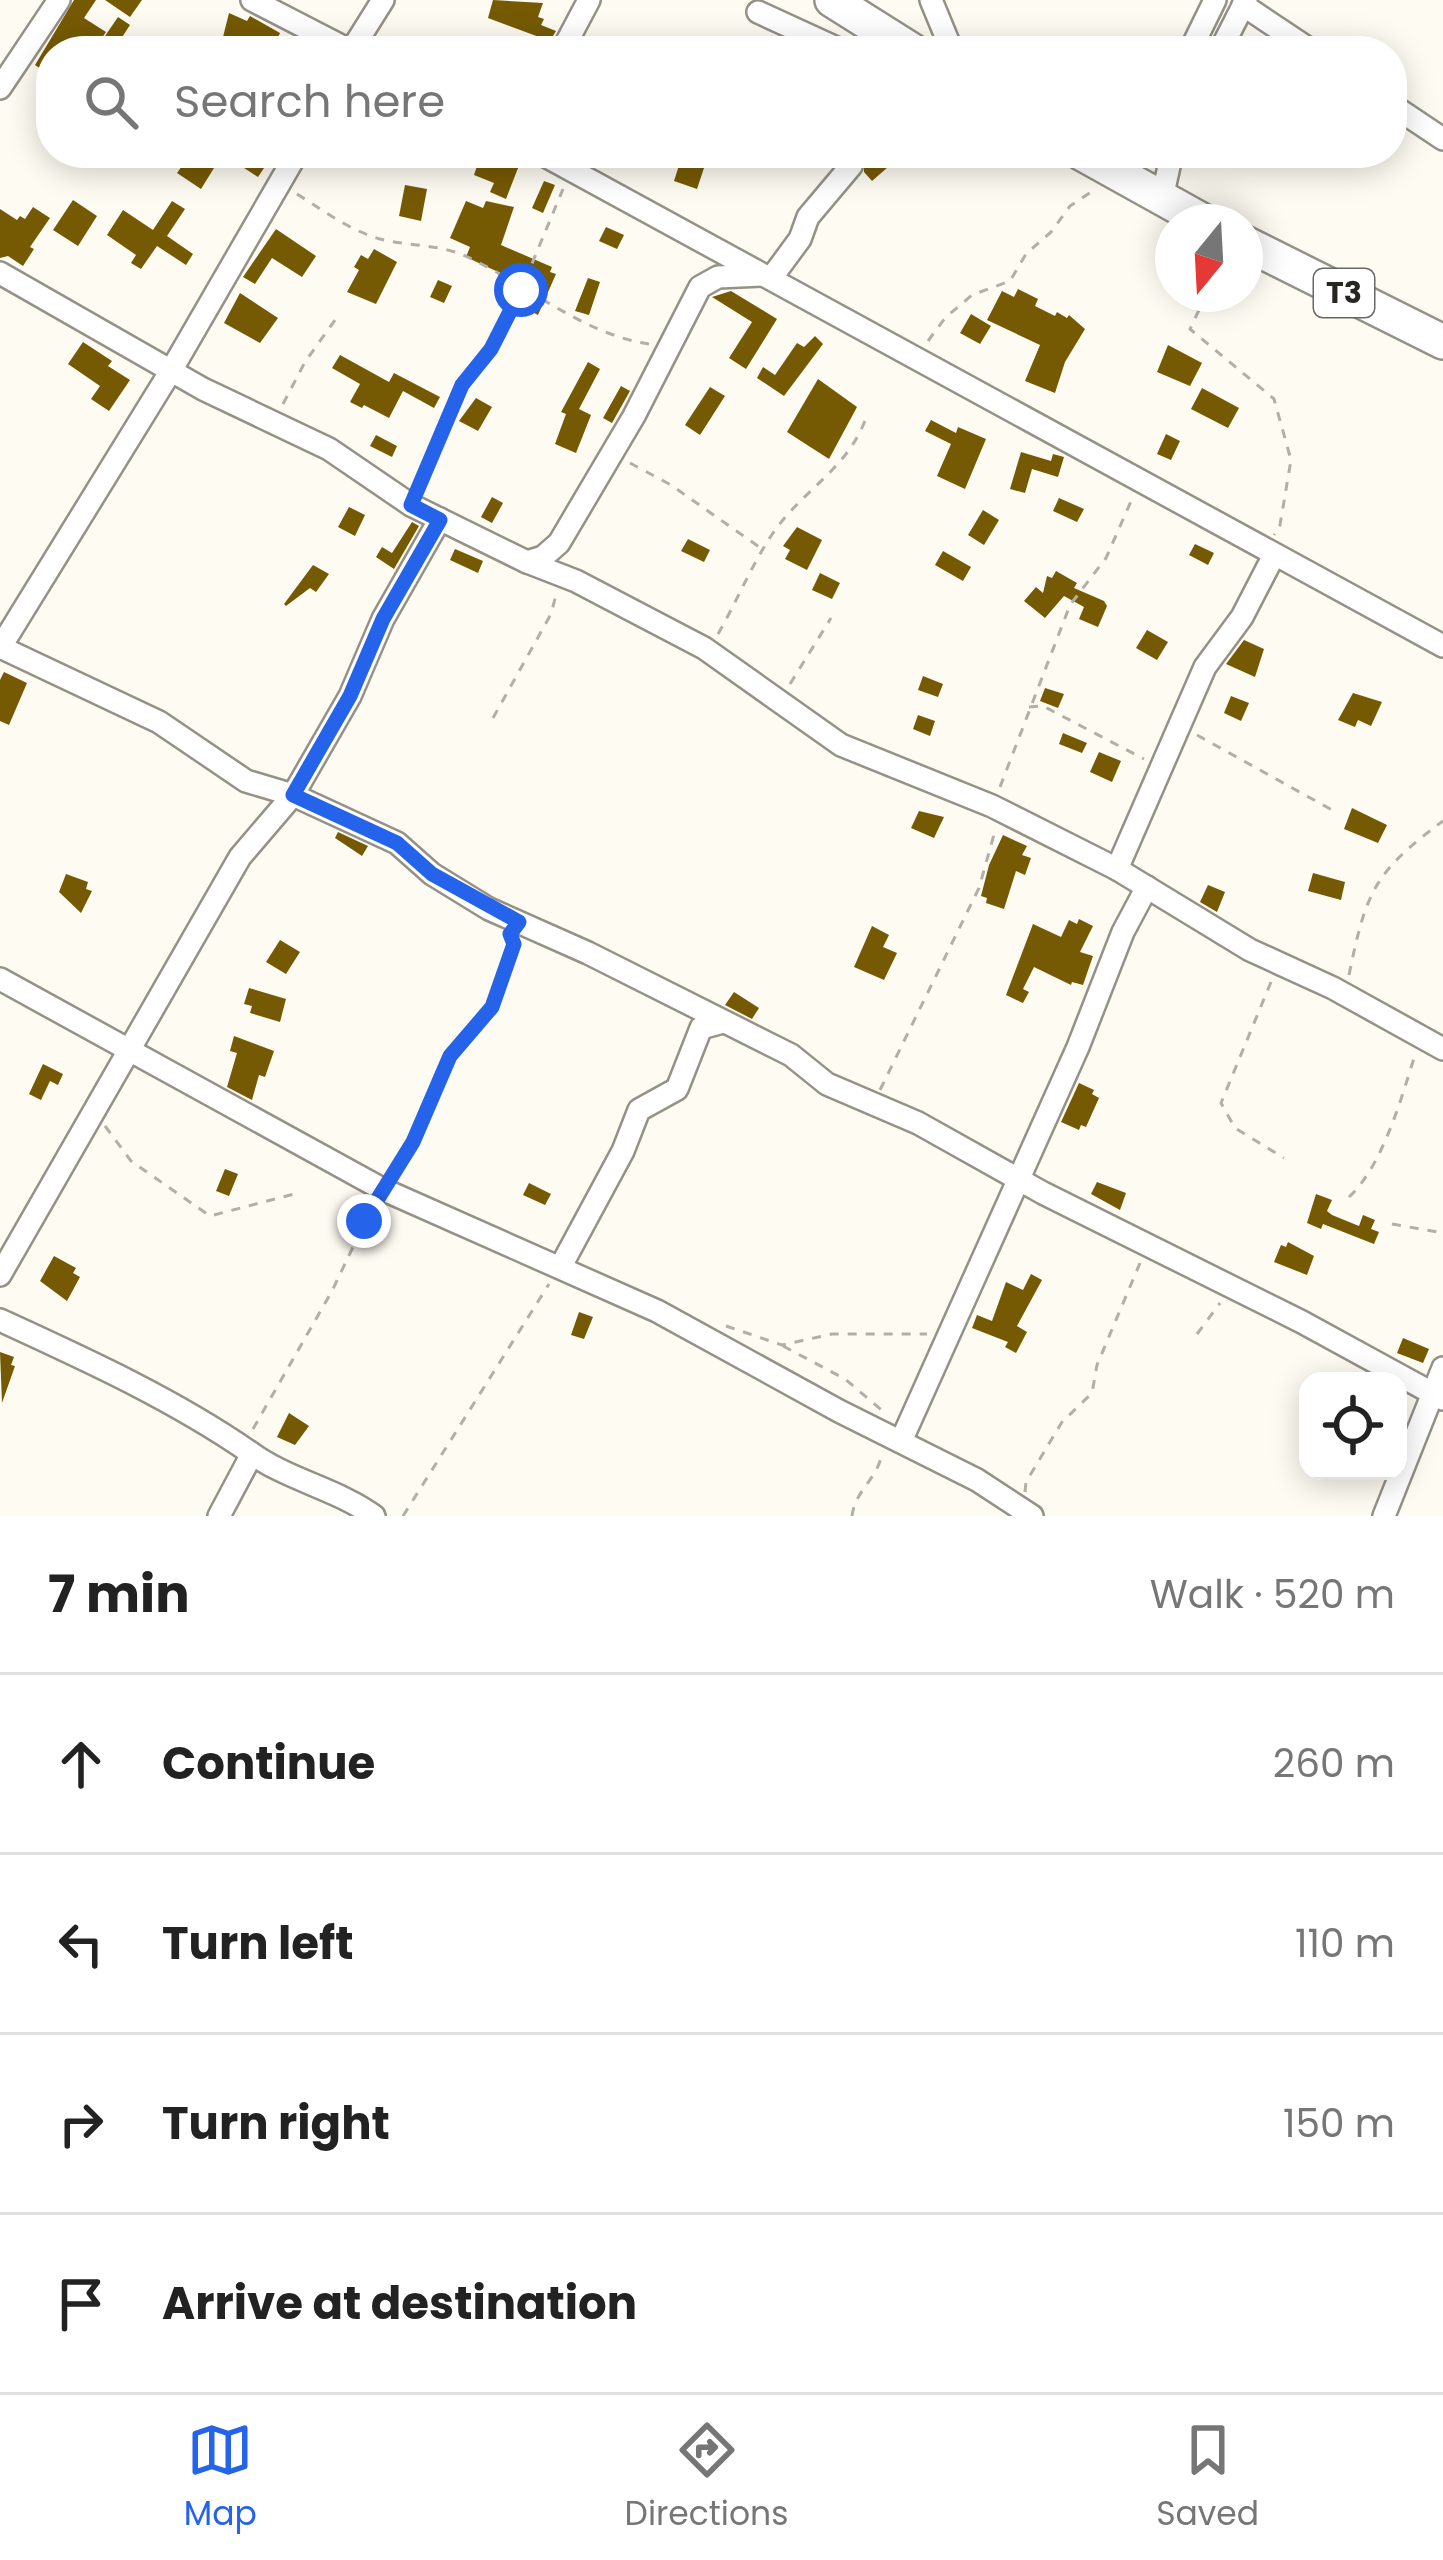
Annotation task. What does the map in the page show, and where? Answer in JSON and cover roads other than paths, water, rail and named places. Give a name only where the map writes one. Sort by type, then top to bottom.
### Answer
[{"type":"highway","points":[[832,0],[889,36]]},
{"type":"highway","points":[[1112,171],[1171,204]]},
{"type":"highway","name":"T3","points":[[1263,252],[1443,341]]},
{"type":"street","points":[[0,88],[58,0]]},
{"type":"street","points":[[252,0],[322,36]]},
{"type":"street","points":[[360,36],[383,0]]},
{"type":"street","points":[[570,36],[589,0]]},
{"type":"street","points":[[931,0],[946,36]]},
{"type":"street","points":[[1198,36],[1216,0]]},
{"type":"street","points":[[1228,36],[1245,3],[1291,36]]},
{"type":"street","points":[[758,12],[810,36]]},
{"type":"street","points":[[1407,115],[1443,139]]},
{"type":"street","points":[[289,168],[0,648],[159,722],[246,781],[293,795],[397,843],[432,874],[519,922],[791,1055],[827,1084],[874,1102],[1437,1396]]},
{"type":"street","points":[[568,168],[1443,646]]},
{"type":"street","points":[[527,562],[543,557],[559,543],[704,284],[718,278],[769,276],[800,239],[808,217],[849,168]]},
{"type":"street","points":[[1162,199],[1169,168]]},
{"type":"street","points":[[0,273],[203,389],[329,449],[411,505],[709,651],[841,745],[992,806],[1117,869],[1221,934],[1345,994],[1443,1049]]},
{"type":"street","points":[[0,1275],[240,857],[293,795],[440,520]]},
{"type":"street","points":[[1117,869],[1205,667],[1242,617],[1268,554]]},
{"type":"street","points":[[899,1434],[971,1291],[1123,932],[1147,887]]},
{"type":"street","points":[[0,980],[382,1189],[657,1311],[839,1411],[899,1434],[1028,1507]]},
{"type":"street","points":[[561,1266],[639,1110],[677,1089],[701,1028],[723,1022]]},
{"type":"street","points":[[0,1320],[115,1372],[374,1516]]},
{"type":"street","points":[[1384,1516],[1437,1396],[1443,1368]]},
{"type":"street","points":[[219,1516],[248,1450]]}]
